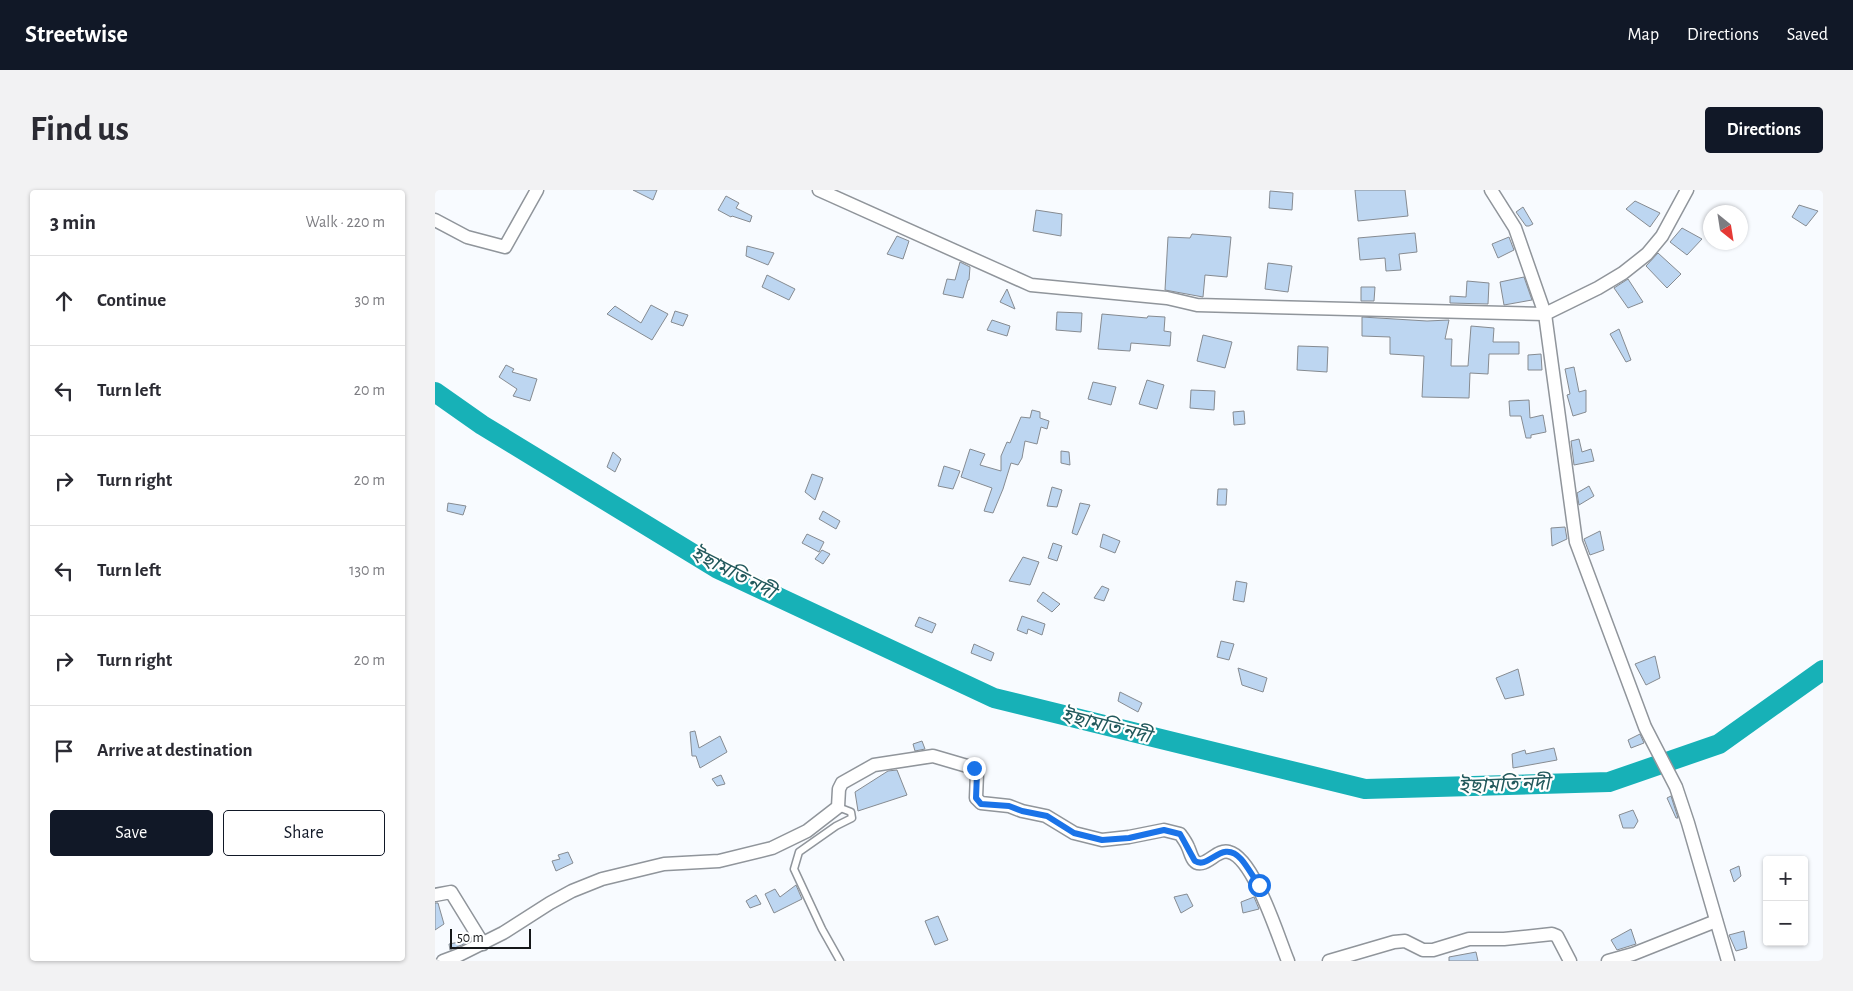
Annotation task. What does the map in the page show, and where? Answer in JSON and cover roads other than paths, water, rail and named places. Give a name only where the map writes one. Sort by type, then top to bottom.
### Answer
[{"type":"street","points":[[435,220],[467,237],[505,247],[537,190]]},
{"type":"street","points":[[819,190],[1031,285],[1167,298],[1197,305],[1545,314],[1598,288],[1636,264],[1662,236],[1687,190]]},
{"type":"street","points":[[1491,190],[1515,228],[1545,314],[1576,542],[1645,727],[1676,787],[1728,961]]},
{"type":"street","points":[[443,961],[483,944],[550,903],[572,891],[602,879],[664,864],[719,861],[772,848],[807,831],[838,807],[841,784],[874,765],[933,756],[974,768],[977,773],[976,798],[981,804],[1009,806],[1022,811],[1047,816],[1074,833],[1102,840],[1129,838],[1164,830],[1180,834],[1197,863],[1202,863],[1221,852],[1229,851],[1240,858],[1259,885],[1288,961]]},
{"type":"street","points":[[435,895],[451,892],[483,944]]},
{"type":"street","points":[[1608,961],[1633,954],[1716,921]]},
{"type":"street","points":[[1329,961],[1394,942],[1405,941],[1423,950],[1433,950],[1469,939],[1504,939],[1553,934],[1557,936],[1569,961]]},
{"type":"lane","points":[[838,807],[851,812],[852,818],[835,826],[799,852],[794,869],[840,961]]},
{"type":"waterway","name":"ইছামতি নদী","points":[[435,392],[482,425],[718,569],[994,698],[1365,789],[1609,782],[1719,744],[1823,670]]}]
